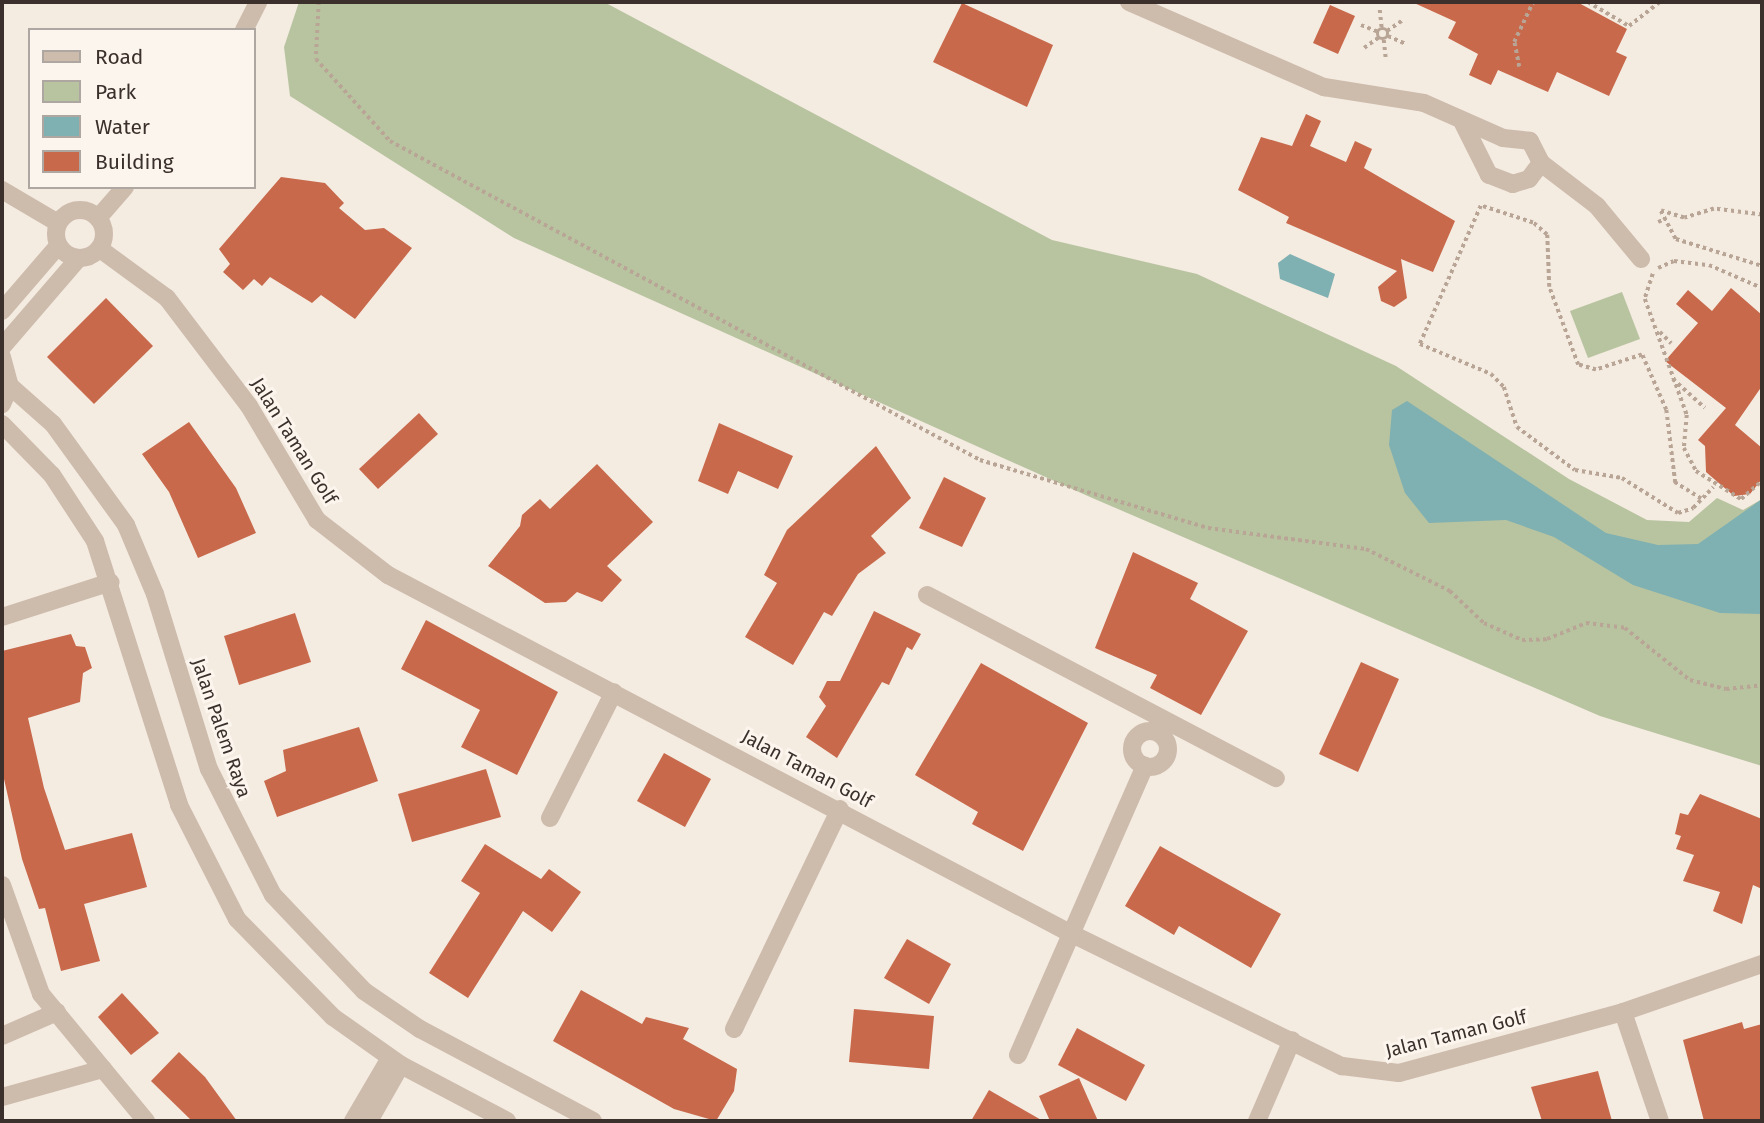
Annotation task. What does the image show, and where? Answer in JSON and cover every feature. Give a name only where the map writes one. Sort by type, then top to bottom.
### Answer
[{"type":"street","points":[[245,28],[258,2]]},
{"type":"street","points":[[1129,2],[1324,87],[1423,103],[1463,123],[1530,141],[1541,163],[1597,206],[1641,259]]},
{"type":"street","points":[[1463,123],[1474,155],[1489,175],[1513,184],[1529,178],[1541,163]]},
{"type":"street","points":[[98,218],[123,189]]},
{"type":"street","points":[[2,190],[58,223]]},
{"type":"street","points":[[2,347],[78,259],[100,248],[104,233],[98,218],[77,210],[58,223]]},
{"type":"street","points":[[2,311],[58,246],[58,223]]},
{"type":"street","points":[[58,246],[78,259]]},
{"type":"street","name":"Jalan Taman Golf","points":[[100,248],[167,298],[202,338],[317,520],[388,575],[840,809],[1069,933],[1342,1066],[1379,1075],[1623,1012],[1762,964]]},
{"type":"street","points":[[2,357],[10,386],[2,404]]},
{"type":"street","name":"Jalan Palem Raya","points":[[10,386],[53,424],[126,525],[155,594],[209,769],[273,895],[364,992],[420,1029],[593,1121]]},
{"type":"street","points":[[2,424],[79,514],[111,582],[179,805],[205,865],[237,919],[282,971],[396,1062],[507,1121]]},
{"type":"street","points":[[2,617],[111,582]]},
{"type":"street","points":[[927,595],[1161,727],[1276,778]]},
{"type":"street","points":[[550,818],[614,692]]},
{"type":"street","points":[[1161,727],[1168,752],[1160,765],[1145,766],[1134,757],[1134,742],[1143,733],[1161,727]]},
{"type":"street","points":[[1018,1055],[1069,933],[1145,766]]},
{"type":"street","points":[[734,1029],[840,809]]},
{"type":"street","points":[[2,885],[24,959],[57,1012],[146,1121]]},
{"type":"street","points":[[2,1035],[57,1012]]},
{"type":"street","points":[[1623,1012],[1660,1121]]},
{"type":"street","points":[[1257,1121],[1292,1040]]},
{"type":"street","points":[[354,1121],[396,1062]]},
{"type":"street","points":[[369,1121],[396,1062]]},
{"type":"street","points":[[2,1097],[103,1069]]},
{"type":"path","points":[[319,2],[316,59],[390,141],[980,460],[1208,528],[1366,549],[1450,591],[1484,623],[1522,640],[1547,639],[1586,623],[1625,628],[1690,680],[1726,689],[1762,685]]},
{"type":"path","points":[[1519,67],[1514,41],[1533,2]]},
{"type":"path","points":[[1588,2],[1629,26],[1660,2]]},
{"type":"path","points":[[1380,10],[1386,58]]},
{"type":"path","points":[[1364,48],[1403,20]]},
{"type":"path","points":[[1361,25],[1406,44]]},
{"type":"path","points":[[1701,499],[1675,483],[1666,410],[1642,355],[1596,370],[1578,365],[1549,287],[1547,235],[1533,223],[1481,206],[1420,344],[1491,374],[1504,387],[1517,427],[1561,463],[1622,478],[1664,510],[1686,512],[1701,499],[1713,487]]},
{"type":"path","points":[[1762,215],[1714,209],[1684,218],[1661,208],[1676,239],[1762,266]]},
{"type":"path","points":[[1658,222],[1665,219]]},
{"type":"path","points":[[1762,288],[1722,268],[1667,262],[1646,288],[1671,378],[1687,415],[1681,425],[1684,448],[1713,487],[1741,499],[1762,481]]},
{"type":"path","points":[[1660,332],[1671,343]]},
{"type":"path","points":[[1671,378],[1705,408]]},
{"type":"green space","points":[[299,2],[604,2],[1052,240],[1197,274],[1396,366],[1569,479],[1647,520],[1689,522],[1717,498],[1743,510],[1762,499],[1762,766],[1600,716],[1090,497],[514,238],[290,96],[284,47]]},
{"type":"green space","points":[[1622,292],[1640,339],[1588,358],[1570,311]]},
{"type":"water","points":[[1290,254],[1335,274],[1328,298],[1280,279],[1278,263]]},
{"type":"water","points":[[1407,401],[1606,533],[1658,545],[1698,544],[1762,499],[1762,614],[1720,613],[1633,585],[1554,537],[1506,520],[1429,523],[1405,493],[1389,445],[1392,410]]},
{"type":"building","points":[[1412,2],[1577,2],[1627,29],[1616,52],[1627,57],[1609,96],[1557,72],[1548,92],[1498,70],[1491,85],[1469,75],[1478,54],[1448,38],[1456,22]]},
{"type":"building","points":[[962,3],[1053,45],[1027,107],[933,62]]},
{"type":"building","points":[[1330,5],[1355,16],[1338,54],[1313,43]]},
{"type":"building","points":[[1306,114],[1321,121],[1310,146],[1346,162],[1355,141],[1372,149],[1364,168],[1455,221],[1433,272],[1401,259],[1407,298],[1394,307],[1381,301],[1378,287],[1397,271],[1286,223],[1289,217],[1238,190],[1261,137],[1292,146]]},
{"type":"building","points":[[281,177],[325,183],[344,203],[339,208],[365,230],[384,228],[412,248],[355,319],[321,295],[312,303],[270,277],[262,286],[254,279],[243,290],[223,272],[230,264],[219,249]]},
{"type":"building","points":[[1731,288],[1762,315],[1762,386],[1735,425],[1762,448],[1762,479],[1750,494],[1734,496],[1706,472],[1705,446],[1698,440],[1726,408],[1665,361],[1698,323],[1676,304],[1688,290],[1712,311]]},
{"type":"building","points":[[106,298],[153,346],[94,404],[47,357]]},
{"type":"building","points":[[419,413],[438,434],[378,489],[359,469]]},
{"type":"building","points":[[189,422],[236,488],[256,533],[198,558],[169,492],[142,454]]},
{"type":"building","points":[[719,423],[793,456],[778,489],[738,471],[728,494],[698,481]]},
{"type":"building","points":[[876,446],[911,498],[871,536],[886,553],[858,574],[832,616],[824,612],[793,665],[745,637],[777,583],[764,575],[787,530]]},
{"type":"building","points":[[597,464],[653,522],[607,566],[622,580],[602,602],[577,592],[566,602],[545,603],[488,566],[520,526],[522,515],[540,499],[550,509]]},
{"type":"building","points":[[944,477],[986,498],[962,547],[919,528]]},
{"type":"building","points":[[1133,552],[1198,583],[1190,599],[1248,631],[1201,715],[1150,688],[1157,675],[1095,648]]},
{"type":"building","points":[[874,611],[921,634],[912,650],[907,647],[889,685],[882,682],[837,758],[806,737],[826,706],[819,697],[827,681],[840,681]]},
{"type":"building","points":[[295,613],[311,662],[239,685],[224,636]]},
{"type":"building","points":[[426,620],[558,692],[517,775],[461,747],[480,710],[401,669]]},
{"type":"building","points":[[71,634],[76,646],[85,647],[92,668],[83,673],[80,702],[28,718],[44,788],[65,850],[132,833],[147,887],[84,904],[100,961],[61,971],[45,908],[39,909],[22,859],[2,770],[2,651]]},
{"type":"building","points":[[1361,662],[1399,679],[1358,772],[1319,754]]},
{"type":"building","points":[[981,663],[1088,723],[1023,851],[972,824],[978,812],[915,775]]},
{"type":"building","points":[[359,727],[378,781],[277,817],[264,781],[286,771],[283,750]]},
{"type":"building","points":[[664,753],[711,779],[685,827],[637,801]]},
{"type":"building","points":[[486,769],[501,817],[412,842],[398,794]]},
{"type":"building","points":[[1700,794],[1762,819],[1762,889],[1753,885],[1742,924],[1713,911],[1720,892],[1683,881],[1694,855],[1676,849],[1681,836],[1675,834],[1680,813],[1688,815]]},
{"type":"building","points":[[485,844],[541,879],[549,869],[581,892],[552,932],[523,911],[468,998],[429,973],[480,893],[461,881]]},
{"type":"building","points":[[1160,846],[1281,914],[1251,968],[1179,926],[1174,935],[1125,906]]},
{"type":"building","points":[[907,939],[951,964],[929,1004],[884,978]]},
{"type":"building","points":[[581,990],[642,1024],[646,1017],[689,1028],[683,1039],[737,1069],[734,1091],[716,1121],[674,1109],[553,1041]]},
{"type":"building","points":[[122,993],[159,1033],[131,1055],[98,1017]]},
{"type":"building","points":[[854,1009],[934,1016],[929,1069],[849,1062]]},
{"type":"building","points":[[1742,1022],[1744,1029],[1762,1024],[1762,1121],[1704,1121],[1683,1040]]},
{"type":"building","points":[[1077,1028],[1145,1065],[1126,1101],[1058,1065]]},
{"type":"building","points":[[179,1052],[205,1077],[237,1121],[192,1121],[151,1081]]},
{"type":"building","points":[[1598,1071],[1612,1121],[1542,1121],[1531,1087]]},
{"type":"building","points":[[1079,1078],[1098,1121],[1050,1121],[1039,1096]]},
{"type":"building","points":[[989,1090],[1043,1121],[971,1121]]}]
